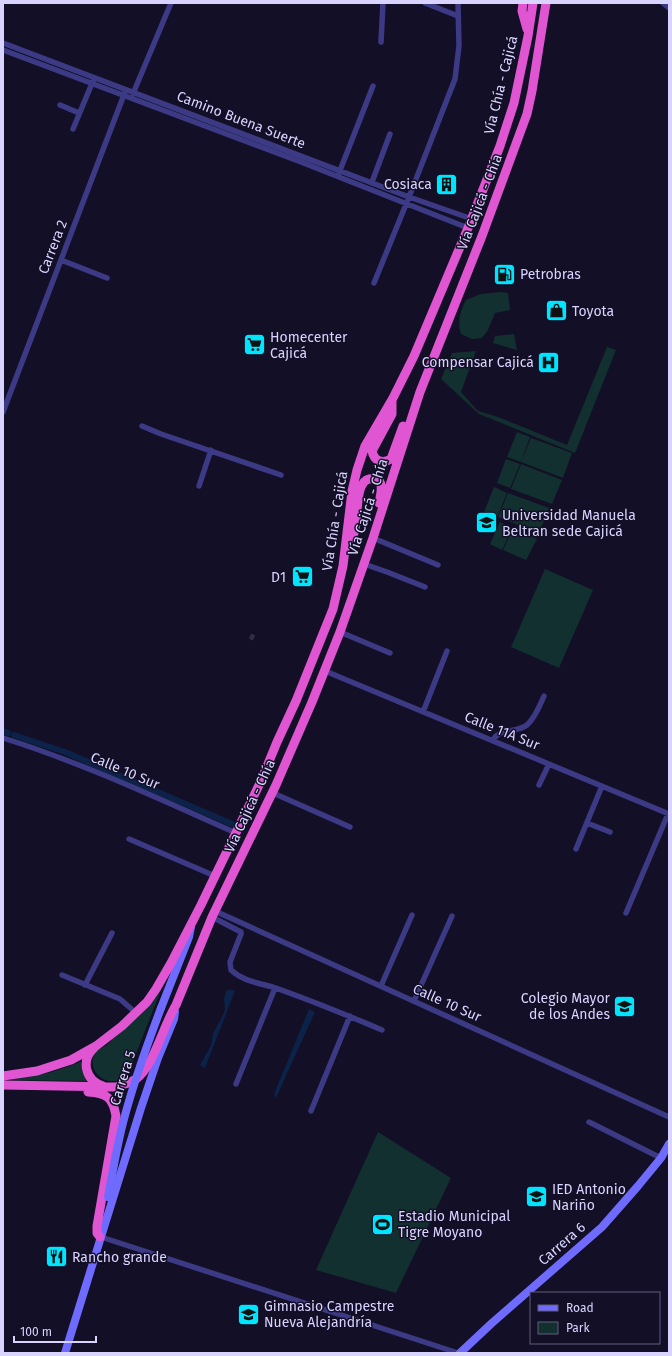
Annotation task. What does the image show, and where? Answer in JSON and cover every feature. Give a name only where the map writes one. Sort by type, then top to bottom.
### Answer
[{"type":"highway","points":[[523,3],[522,11],[528,36]]},
{"type":"highway","name":"Vía Chía - Cajicá","points":[[96,1046],[136,1013],[146,1002],[164,976],[191,927],[261,781],[296,701],[333,609],[343,566],[352,491],[357,470],[366,446],[393,398],[414,356],[472,219],[508,123],[514,103],[528,36],[532,3]]},
{"type":"highway","name":"Vía Cajicá - Chía","points":[[50,1086],[106,1087],[126,1085],[136,1079],[143,1072],[176,1005],[214,914],[273,794],[340,632],[374,535],[420,392],[482,236],[527,114],[546,3]]},
{"type":"highway","points":[[393,398],[392,414],[372,451],[373,456],[381,462],[386,462],[391,459],[428,356],[437,349]]},
{"type":"highway","points":[[346,544],[354,532],[360,489],[363,482],[367,479],[373,478],[377,480],[382,488],[373,523],[374,535]]},
{"type":"highway","points":[[96,1046],[90,1052],[86,1060],[86,1070],[93,1081],[106,1087]]},
{"type":"highway","points":[[3,1076],[37,1071],[58,1065],[71,1060],[96,1046]]},
{"type":"highway","points":[[3,1085],[50,1086],[67,1090],[98,1092],[105,1095],[114,1106],[116,1116],[97,1226],[97,1233],[100,1239]]},
{"type":"main road","name":"Carrera 5","points":[[100,1239],[115,1158],[128,1105],[147,1045],[189,937],[191,927]]},
{"type":"main road","name":"Carrera 5","points":[[65,1353],[141,1108],[158,1058],[174,1019],[176,1005]]},
{"type":"main road","name":"Carrera 6","points":[[459,1353],[602,1227],[625,1202],[661,1158],[669,1144]]},
{"type":"street","points":[[133,95],[171,3]]},
{"type":"street","points":[[381,42],[383,3]]},
{"type":"street","points":[[425,3],[458,16]]},
{"type":"street","points":[[374,283],[410,197],[455,79],[459,46],[458,3]]},
{"type":"street","points":[[663,3],[669,8]]},
{"type":"street","name":"Camino Buena Suerte","points":[[3,43],[42,61],[302,159],[338,176],[468,228]]},
{"type":"street","name":"Camino Buena Suerte","points":[[3,50],[42,61]]},
{"type":"street","points":[[73,129],[93,80]]},
{"type":"street","points":[[338,176],[373,86]]},
{"type":"street","name":"Carrera 2","points":[[3,412],[125,92]]},
{"type":"street","points":[[60,105],[79,113]]},
{"type":"street","points":[[372,182],[390,134]]},
{"type":"street","name":"Camino Buena Suerte","points":[[302,159],[340,170],[472,219]]},
{"type":"street","points":[[61,260],[107,278]]},
{"type":"street","points":[[142,426],[161,434],[281,475]]},
{"type":"street","points":[[199,486],[211,450]]},
{"type":"street","points":[[374,535],[438,565]]},
{"type":"street","points":[[364,564],[425,587]]},
{"type":"street","points":[[340,632],[390,652]]},
{"type":"street","points":[[423,712],[448,651]]},
{"type":"street","name":"Calle 11A Sur","points":[[325,670],[669,814]]},
{"type":"street","points":[[493,740],[498,734],[527,725],[537,712],[544,696]]},
{"type":"street","name":"Calle 10 Sur","points":[[3,738],[82,766],[236,833]]},
{"type":"street","points":[[539,785],[549,764]]},
{"type":"street","points":[[576,848],[602,786]]},
{"type":"street","points":[[273,794],[350,827]]},
{"type":"street","points":[[626,913],[669,814]]},
{"type":"street","points":[[587,823],[610,832]]},
{"type":"street","points":[[129,839],[215,876]]},
{"type":"street","points":[[214,914],[241,932],[240,939],[235,947],[230,962],[231,970],[239,977],[275,988],[350,1016],[382,1030]]},
{"type":"street","name":"Calle 10 Sur","points":[[214,914],[381,986],[669,1118]]},
{"type":"street","points":[[381,986],[412,915]]},
{"type":"street","points":[[414,1001],[452,916]]},
{"type":"street","points":[[85,985],[112,933]]},
{"type":"street","points":[[62,975],[120,1000],[136,1013]]},
{"type":"street","points":[[236,1084],[275,988]]},
{"type":"street","points":[[311,1111],[350,1016]]},
{"type":"street","points":[[589,1122],[661,1158]]},
{"type":"street","points":[[100,1239],[459,1353]]},
{"type":"green space","points":[[501,292],[508,293],[510,310],[495,313],[488,330],[482,338],[472,339],[461,334],[459,325],[460,317],[466,300],[481,294]]},
{"type":"green space","points":[[514,334],[517,350],[493,343],[495,336]]},
{"type":"green space","points":[[607,347],[616,350],[575,453],[479,414],[441,379],[452,353],[476,351],[461,392],[478,411],[498,417],[567,445]]},
{"type":"green space","points":[[517,432],[530,437],[521,462],[507,457]]},
{"type":"green space","points":[[531,438],[572,453],[563,478],[521,462]]},
{"type":"green space","points":[[506,459],[520,464],[510,488],[497,483]]},
{"type":"green space","points":[[521,464],[562,480],[552,504],[511,489]]},
{"type":"green space","points":[[494,487],[507,493],[497,517],[484,512]]},
{"type":"green space","points":[[508,493],[549,508],[539,533],[498,517]]},
{"type":"green space","points":[[500,522],[512,528],[502,550],[490,544]]},
{"type":"green space","points":[[513,528],[537,539],[526,560],[503,550]]},
{"type":"green space","points":[[545,569],[593,590],[559,668],[511,647]]},
{"type":"green space","points":[[163,985],[126,1079],[112,1081],[101,1078],[97,1075],[93,1066],[93,1057],[96,1052],[107,1045]]},
{"type":"green space","points":[[81,1062],[83,1073],[87,1081],[7,1080],[52,1072]]},
{"type":"green space","name":"Estadio Municipal Tigre Moyano","points":[[378,1132],[451,1178],[396,1293],[316,1270]]},
{"type":"water","points":[[230,989],[235,991],[205,1068],[200,1065],[211,1045],[213,1033],[225,1010],[224,999],[226,991]]},
{"type":"water","points":[[309,1009],[315,1012],[276,1098],[274,1094]]},
{"type":"waterway","points":[[3,731],[8,733]]},
{"type":"waterway","points":[[14,735],[65,752],[232,824]]},
{"type":"tunnel","points":[[250,636],[254,638]]},
{"type":"place","name":"Cosiaca","points":[[447,184]]},
{"type":"place","name":"Petrobras","points":[[505,274]]},
{"type":"place","name":"Toyota","points":[[557,311]]},
{"type":"place","name":"Homecenter Cajicá","points":[[255,345]]},
{"type":"place","name":"Compensar Cajicá","points":[[549,362]]},
{"type":"place","name":"Universidad Manuela Beltran sede Cajicá","points":[[486,523]]},
{"type":"place","name":"D1","points":[[302,577]]},
{"type":"place","name":"Colegio Mayor de los Andes","points":[[625,1006]]},
{"type":"place","name":"IED Antonio Nariño","points":[[537,1197]]},
{"type":"place","name":"Estadio Municipal Tigre Moyano","points":[[383,1224]]},
{"type":"place","name":"Rancho grande","points":[[57,1257]]},
{"type":"place","name":"Gimnasio Campestre Nueva Alejandría","points":[[248,1314]]}]
